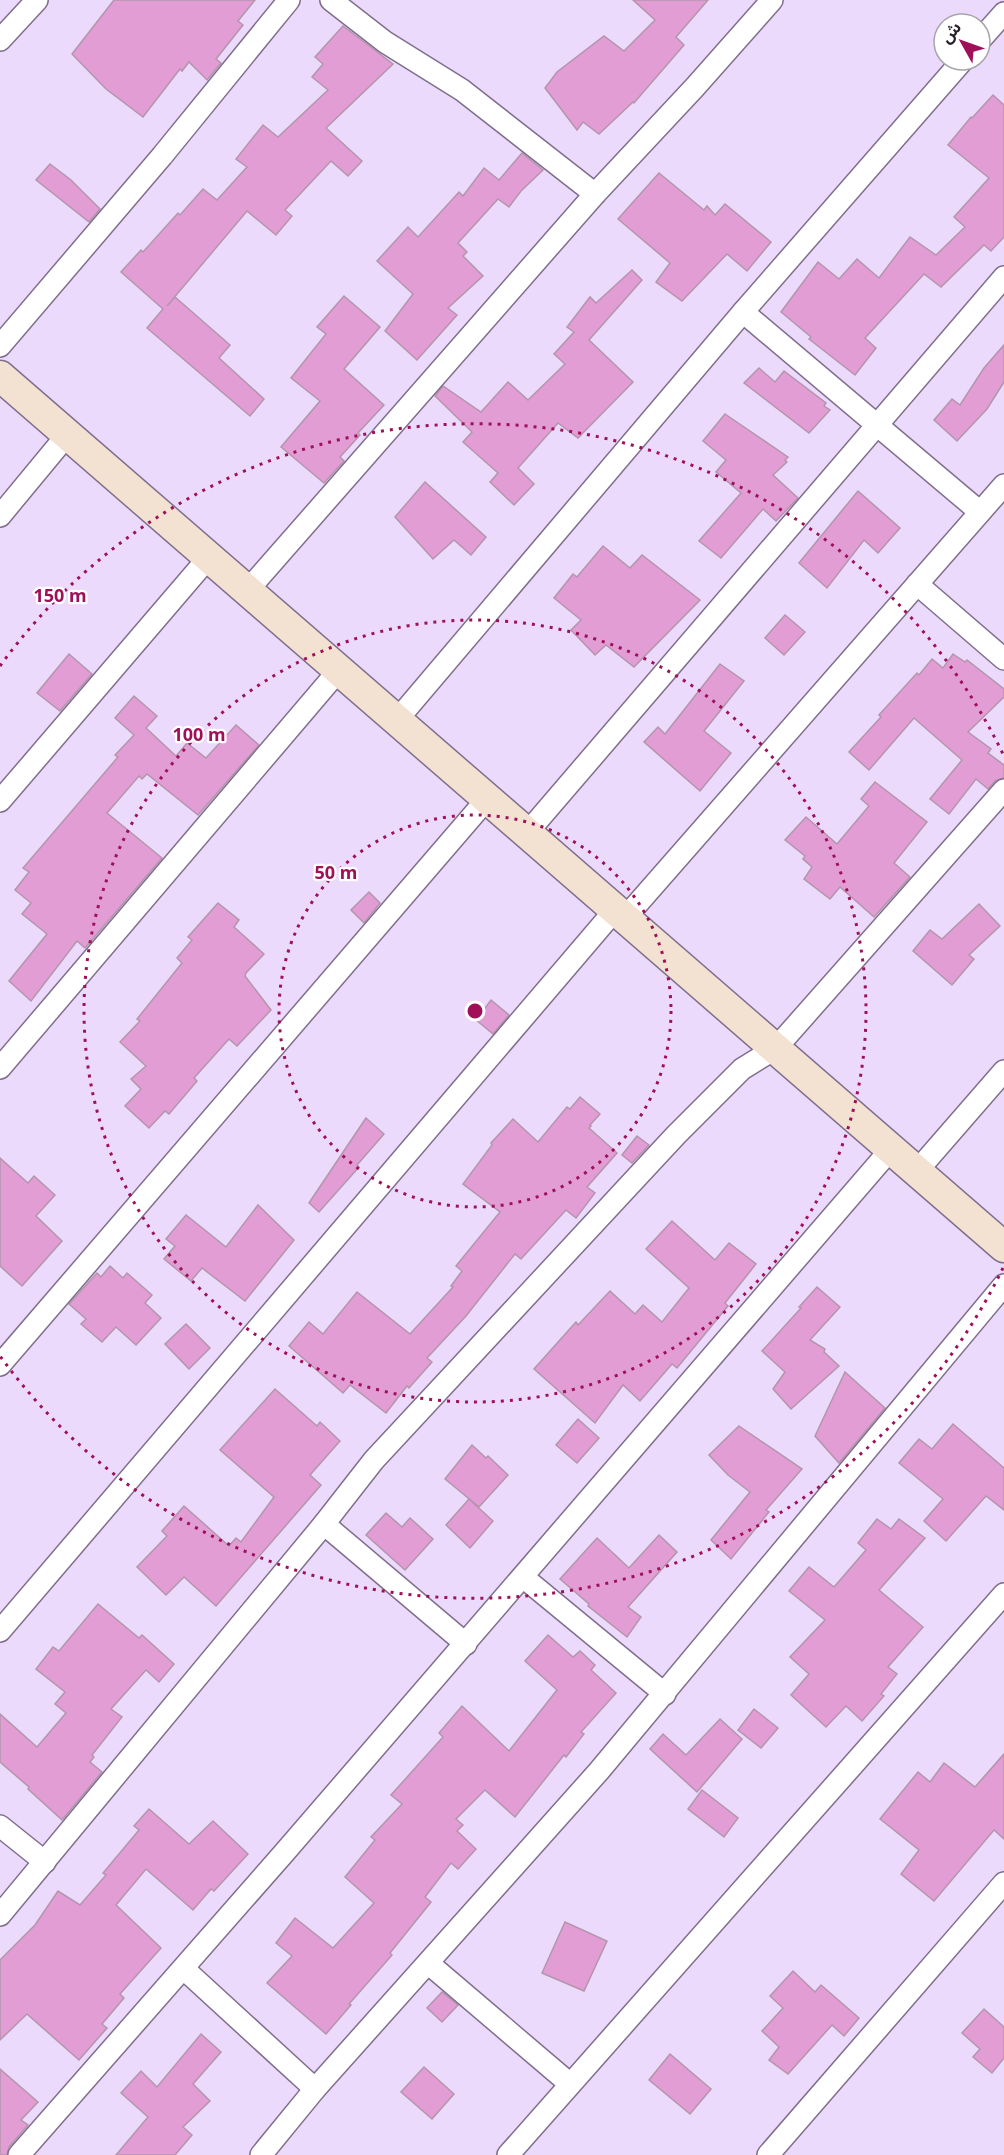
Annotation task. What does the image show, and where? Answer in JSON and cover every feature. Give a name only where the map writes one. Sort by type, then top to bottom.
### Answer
[{"type":"street","points":[[0,40],[37,0]]},
{"type":"street","points":[[0,346],[162,156],[289,0]]},
{"type":"street","points":[[331,0],[385,42],[462,90],[595,194]]},
{"type":"street","points":[[247,591],[595,194],[772,0]]},
{"type":"street","points":[[992,26],[1004,13]]},
{"type":"street","points":[[397,720],[743,312],[953,72]]},
{"type":"street","points":[[526,833],[1004,277]]},
{"type":"street","points":[[743,312],[980,512]]},
{"type":"street","points":[[0,376],[1004,1247]]},
{"type":"street","points":[[0,516],[67,435]]},
{"type":"street","points":[[0,1631],[620,914],[1004,485]]},
{"type":"street","points":[[0,801],[209,557]]},
{"type":"street","points":[[917,584],[1004,659]]},
{"type":"street","points":[[0,1068],[339,670]]},
{"type":"street","points":[[0,1915],[324,1524],[374,1460],[676,1135],[742,1069],[776,1048],[1004,790]]},
{"type":"street","points":[[0,1365],[487,799]]},
{"type":"street","points":[[917,1171],[1004,1071]]},
{"type":"street","points":[[19,2155],[466,1644],[891,1149]]},
{"type":"street","points":[[261,2155],[315,2089],[665,1694],[1004,1285]]},
{"type":"street","points":[[324,1524],[466,1644]]},
{"type":"street","points":[[523,1577],[665,1694]]},
{"type":"street","points":[[508,2155],[1004,1594]]},
{"type":"street","points":[[0,1826],[45,1862]]},
{"type":"street","points":[[768,2155],[1004,1883]]},
{"type":"street","points":[[428,1963],[570,2084]]},
{"type":"street","points":[[184,1969],[315,2089]]},
{"type":"building","points":[[114,0],[255,0],[238,21],[243,25],[216,59],[221,63],[207,80],[189,62],[182,71],[180,69],[143,117],[106,89],[72,54]]},
{"type":"building","points":[[633,0],[708,0],[676,37],[684,45],[634,103],[599,134],[583,122],[577,130],[545,88],[557,72],[604,36],[624,51],[655,20]]},
{"type":"building","points":[[343,26],[393,64],[326,128],[362,161],[348,176],[331,161],[285,210],[292,216],[276,235],[247,211],[167,306],[175,297],[230,345],[219,358],[264,399],[250,416],[147,328],[163,309],[121,272],[141,250],[143,252],[178,213],[180,215],[203,189],[217,200],[247,167],[236,159],[263,125],[278,137],[328,90],[312,77],[323,64],[315,57]]},
{"type":"building","points":[[993,95],[1004,105],[1004,237],[991,251],[984,245],[941,287],[924,274],[865,338],[876,348],[855,375],[809,339],[811,337],[781,312],[818,262],[839,279],[857,259],[879,278],[910,237],[936,255],[965,227],[954,217],[989,178],[948,145]]},
{"type":"building","points":[[522,153],[543,170],[521,191],[509,207],[498,199],[458,243],[467,252],[463,256],[483,276],[448,308],[457,315],[417,360],[385,331],[413,294],[377,261],[408,227],[418,237],[459,192],[463,196],[484,168],[499,180]]},
{"type":"building","points":[[50,164],[71,180],[100,209],[89,222],[36,180]]},
{"type":"building","points":[[659,173],[704,210],[707,206],[715,215],[725,204],[771,242],[747,271],[727,254],[682,301],[656,282],[670,263],[618,219]]},
{"type":"building","points":[[632,270],[642,280],[589,340],[633,382],[578,438],[558,423],[518,468],[534,484],[514,505],[490,482],[498,473],[463,442],[472,432],[435,396],[443,386],[481,412],[508,382],[528,400],[565,364],[554,354],[574,332],[567,327],[590,297],[596,303]]},
{"type":"building","points":[[344,296],[380,327],[344,369],[384,405],[358,433],[360,435],[340,457],[344,461],[324,483],[281,447],[320,401],[291,378],[326,334],[317,327]]},
{"type":"building","points":[[1004,345],[1004,382],[987,409],[957,441],[934,420],[952,399],[960,405],[984,368]]},
{"type":"building","points":[[759,368],[775,382],[784,371],[826,403],[824,406],[830,410],[809,433],[744,383]]},
{"type":"building","points":[[725,414],[788,457],[785,460],[787,462],[773,475],[798,498],[776,521],[763,509],[721,558],[699,541],[741,493],[716,472],[726,460],[703,441]]},
{"type":"building","points":[[425,482],[486,537],[471,555],[454,540],[433,559],[395,517]]},
{"type":"building","points":[[858,491],[900,528],[878,553],[864,540],[827,588],[799,563]]},
{"type":"building","points":[[603,546],[630,568],[642,555],[700,600],[634,667],[606,645],[595,655],[571,630],[581,620],[554,598],[573,574],[577,577]]},
{"type":"building","points":[[785,615],[805,632],[784,655],[765,638]]},
{"type":"building","points":[[69,654],[92,674],[60,711],[37,693]]},
{"type":"building","points":[[953,654],[965,662],[967,660],[1004,689],[1004,697],[968,732],[991,749],[988,753],[1004,765],[1004,778],[995,781],[988,789],[976,779],[949,814],[930,799],[962,760],[914,718],[869,770],[849,752],[917,673],[919,675],[932,659],[943,668]]},
{"type":"building","points":[[720,664],[744,681],[704,731],[731,753],[700,791],[644,742],[658,727],[665,734]]},
{"type":"building","points":[[134,696],[157,716],[146,728],[176,756],[187,743],[206,758],[236,725],[259,745],[198,815],[147,774],[142,779],[139,776],[107,813],[162,858],[85,948],[77,941],[31,1001],[9,981],[47,934],[22,914],[31,903],[15,890],[29,872],[23,868],[118,757],[115,755],[134,735],[115,718]]},
{"type":"building","points":[[875,782],[927,822],[894,863],[910,877],[874,917],[840,887],[830,899],[804,879],[812,867],[803,859],[805,856],[785,840],[806,817],[837,844],[869,806],[861,799]]},
{"type":"building","points":[[369,892],[380,903],[364,923],[351,910]]},
{"type":"building","points":[[218,903],[239,920],[234,927],[264,954],[245,976],[271,1010],[237,1046],[229,1039],[194,1078],[197,1081],[169,1114],[165,1111],[149,1128],[125,1106],[141,1089],[131,1079],[146,1066],[120,1042],[140,1021],[137,1019],[182,963],[177,958],[192,940],[188,937]]},
{"type":"building","points":[[979,904],[1000,926],[969,955],[974,959],[952,985],[913,951],[930,930],[942,939]]},
{"type":"building","points":[[491,1000],[509,1015],[493,1034],[476,1020]]},
{"type":"building","points":[[580,1097],[600,1114],[589,1128],[617,1153],[587,1187],[595,1193],[576,1218],[566,1210],[521,1259],[515,1254],[466,1316],[427,1358],[432,1362],[409,1388],[407,1386],[386,1413],[350,1385],[343,1393],[289,1346],[309,1322],[323,1334],[357,1292],[410,1334],[453,1287],[451,1286],[462,1271],[456,1266],[500,1212],[463,1184],[492,1145],[491,1143],[513,1119],[538,1142],[567,1107],[570,1109]]},
{"type":"building","points":[[366,1118],[384,1134],[357,1165],[359,1167],[319,1212],[309,1203]]},
{"type":"building","points":[[637,1136],[649,1145],[632,1163],[622,1155]]},
{"type":"building","points":[[0,1158],[28,1183],[34,1176],[55,1195],[36,1216],[62,1241],[22,1286],[0,1266]]},
{"type":"building","points":[[258,1205],[294,1240],[245,1301],[202,1268],[191,1281],[164,1259],[175,1246],[166,1239],[186,1215],[226,1247]]},
{"type":"building","points":[[672,1221],[715,1260],[729,1243],[756,1264],[725,1303],[728,1306],[677,1368],[672,1364],[640,1401],[623,1385],[595,1423],[534,1369],[576,1322],[578,1325],[610,1291],[635,1314],[643,1305],[662,1322],[689,1288],[646,1249]]},
{"type":"building","points":[[110,1266],[123,1278],[127,1273],[152,1295],[145,1303],[161,1318],[136,1345],[116,1327],[102,1342],[81,1324],[86,1319],[69,1304],[97,1273],[101,1277]]},
{"type":"building","points":[[817,1287],[840,1307],[810,1340],[825,1349],[824,1352],[839,1366],[791,1409],[773,1389],[785,1372],[762,1351]]},
{"type":"building","points":[[186,1324],[210,1348],[189,1369],[165,1344]]},
{"type":"building","points":[[845,1372],[885,1408],[839,1463],[815,1436]]},
{"type":"building","points":[[275,1389],[317,1426],[320,1422],[340,1441],[310,1475],[321,1485],[216,1606],[184,1577],[166,1595],[137,1567],[167,1536],[162,1531],[184,1506],[229,1546],[236,1538],[241,1542],[274,1497],[220,1450]]},
{"type":"building","points":[[578,1419],[599,1438],[577,1463],[556,1445]]},
{"type":"building","points":[[953,1424],[1004,1468],[1004,1510],[986,1496],[946,1541],[924,1521],[943,1499],[899,1463],[919,1439],[932,1449]]},
{"type":"building","points":[[739,1426],[802,1469],[766,1510],[769,1512],[731,1559],[711,1540],[750,1492],[728,1475],[709,1455]]},
{"type":"building","points":[[472,1445],[508,1475],[479,1507],[445,1479]]},
{"type":"building","points":[[469,1499],[493,1521],[470,1548],[446,1525]]},
{"type":"building","points":[[386,1513],[402,1527],[410,1518],[433,1539],[405,1570],[366,1535]]},
{"type":"building","points":[[877,1519],[891,1529],[899,1519],[925,1538],[879,1590],[923,1627],[888,1667],[897,1674],[881,1694],[884,1696],[862,1721],[846,1706],[826,1727],[791,1695],[809,1674],[790,1657],[825,1620],[789,1591],[809,1567],[834,1587],[866,1550],[858,1543]]},
{"type":"building","points":[[659,1535],[677,1552],[628,1607],[641,1617],[627,1637],[588,1606],[589,1604],[560,1579],[597,1538],[629,1568]]},
{"type":"building","points":[[98,1604],[139,1638],[142,1635],[174,1664],[159,1682],[146,1670],[111,1709],[122,1717],[92,1755],[94,1757],[90,1762],[102,1772],[62,1820],[0,1762],[0,1714],[37,1747],[66,1713],[55,1704],[65,1692],[36,1669],[53,1647],[59,1651]]},
{"type":"building","points":[[548,1635],[573,1657],[580,1651],[595,1665],[591,1670],[616,1693],[581,1732],[584,1734],[566,1757],[564,1755],[515,1817],[485,1790],[456,1819],[463,1825],[457,1831],[476,1849],[458,1869],[451,1863],[425,1897],[431,1902],[390,1953],[392,1955],[326,2034],[267,1983],[292,1956],[276,1943],[295,1918],[333,1948],[374,1903],[345,1877],[375,1840],[371,1837],[402,1804],[391,1795],[443,1737],[439,1733],[462,1706],[509,1751],[557,1690],[525,1661]]},
{"type":"building","points":[[754,1709],[778,1728],[761,1748],[738,1730]]},
{"type":"building","points":[[720,1719],[742,1739],[697,1792],[650,1749],[663,1734],[686,1755]]},
{"type":"building","points":[[1004,1754],[1004,1839],[994,1830],[934,1901],[901,1874],[919,1850],[880,1819],[918,1772],[930,1782],[944,1763],[975,1787]]},
{"type":"building","points":[[702,1790],[738,1818],[724,1837],[688,1809]]},
{"type":"building","points":[[149,1809],[189,1844],[213,1821],[248,1854],[214,1891],[211,1889],[193,1910],[146,1869],[116,1905],[161,1948],[120,1994],[124,1998],[102,2024],[107,2028],[79,2060],[27,2014],[0,2040],[0,1960],[35,1925],[58,1891],[80,1905],[106,1875],[103,1873],[139,1830],[134,1826]]},
{"type":"building","points":[[565,1922],[607,1941],[584,1991],[542,1973]]},
{"type":"building","points":[[793,1971],[815,1992],[821,1985],[859,2018],[844,2036],[832,2025],[788,2074],[769,2060],[779,2047],[762,2031],[783,2008],[770,1996]]},
{"type":"building","points":[[442,1992],[458,2005],[442,2022],[427,2008]]},
{"type":"building","points":[[984,2009],[1004,2027],[1004,2058],[992,2073],[973,2057],[980,2049],[962,2033]]},
{"type":"building","points":[[201,2034],[221,2052],[193,2084],[210,2101],[183,2127],[192,2135],[175,2155],[116,2155],[148,2117],[121,2093],[141,2071],[157,2087]]},
{"type":"building","points":[[670,2054],[711,2089],[690,2114],[649,2080]]},
{"type":"building","points":[[424,2067],[454,2094],[432,2119],[401,2092]]},
{"type":"building","points":[[0,2069],[38,2102],[21,2120],[28,2125],[9,2147],[7,2155],[0,2155]]}]
